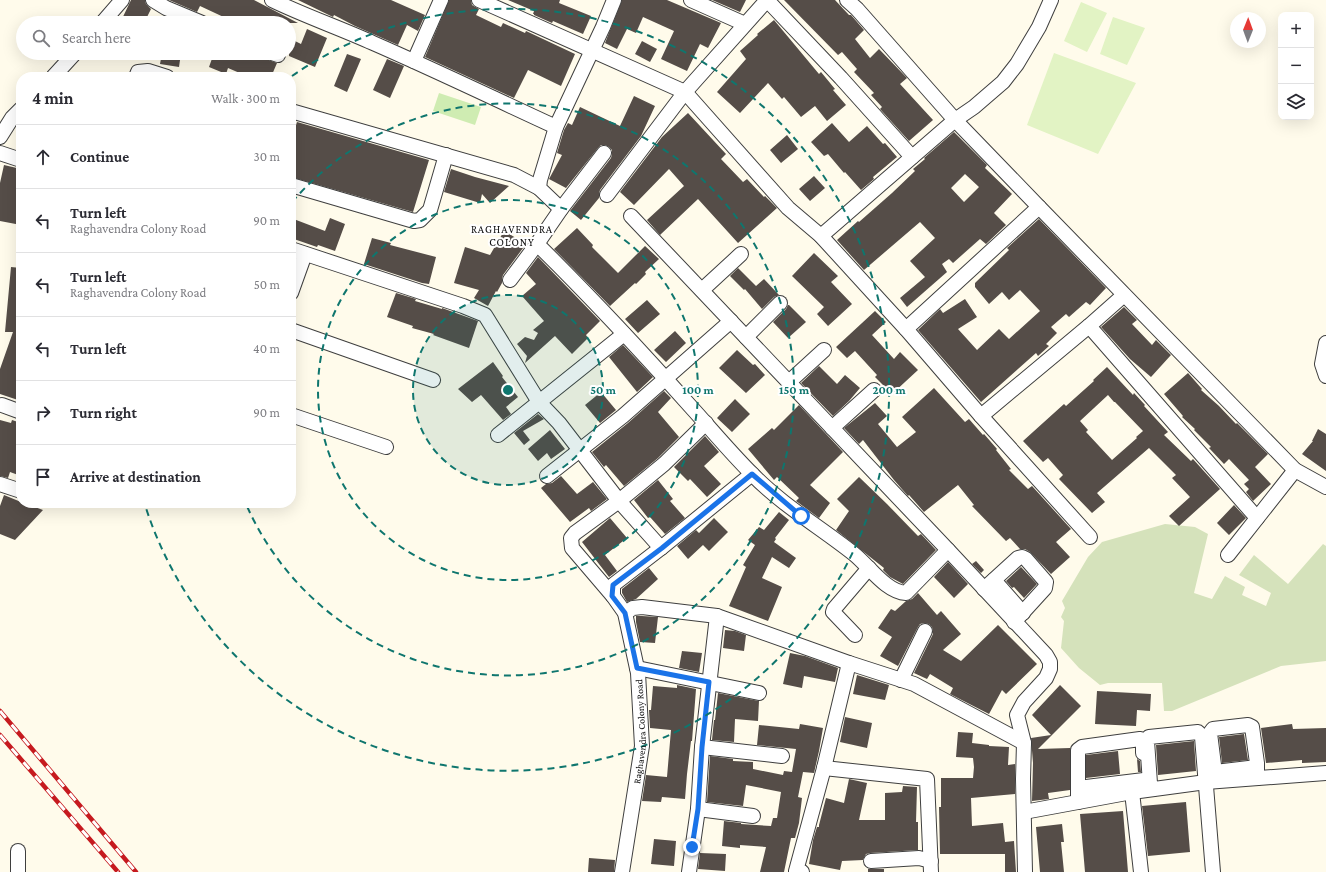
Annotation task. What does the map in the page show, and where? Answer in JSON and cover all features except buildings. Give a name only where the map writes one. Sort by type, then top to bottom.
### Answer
[{"type":"street","points":[[108,16],[122,0]]},
{"type":"street","points":[[153,0],[166,8],[185,16]]},
{"type":"street","points":[[272,0],[414,61],[556,127]]},
{"type":"street","points":[[414,61],[441,0]]},
{"type":"street","points":[[479,0],[685,92],[788,208],[821,236],[906,328],[981,416],[1090,536]]},
{"type":"street","points":[[539,188],[541,173],[556,127],[603,27],[614,0]]},
{"type":"street","points":[[691,0],[745,24]]},
{"type":"street","points":[[607,195],[685,92],[767,0],[841,78],[912,157]]},
{"type":"street","points":[[847,0],[857,9],[956,120],[1294,470],[1326,487]]},
{"type":"street","points":[[821,236],[912,157],[1003,82],[1017,64],[1039,27],[1051,0]]},
{"type":"street","points":[[58,72],[69,60]]},
{"type":"street","points":[[138,72],[151,72]]},
{"type":"street","points":[[296,112],[514,175],[539,188],[561,209]]},
{"type":"street","points":[[0,137],[16,114]]},
{"type":"street","points":[[0,153],[16,158]]},
{"type":"street","points":[[510,280],[561,209],[604,153]]},
{"type":"street","points":[[296,186],[414,221],[420,220],[430,210],[446,155]]},
{"type":"street","points":[[906,328],[1039,207]]},
{"type":"street","points":[[631,216],[948,550],[989,584],[1018,617],[1046,655],[1050,662],[1050,669],[1046,678],[1024,702],[1017,715],[1024,742],[1023,778],[1025,872]]},
{"type":"street","points":[[537,244],[624,334],[752,474],[801,516],[855,555],[891,588],[898,592],[906,593],[948,550]]},
{"type":"street","points":[[296,251],[463,306],[485,315],[539,402],[559,422],[619,501],[662,548]]},
{"type":"street","points":[[296,279],[305,254]]},
{"type":"street","points":[[702,290],[741,254]]},
{"type":"street","points":[[981,416],[1124,295]]},
{"type":"street","points":[[746,337],[780,303]]},
{"type":"street","points":[[548,476],[623,416],[731,321]]},
{"type":"street","points":[[1089,326],[1257,518]]},
{"type":"street","points":[[296,332],[433,380]]},
{"type":"street","points":[[498,435],[624,334]]},
{"type":"street","points":[[1326,343],[1322,364],[1326,376]]},
{"type":"street","points":[[789,382],[824,350]]},
{"type":"street","points":[[832,428],[874,390]]},
{"type":"street","points":[[2,405],[16,410]]},
{"type":"street","points":[[296,417],[386,447]]},
{"type":"street","points":[[619,501],[664,464],[706,423]]},
{"type":"street","points":[[1228,555],[1294,470]]},
{"type":"street","points":[[612,596],[613,585],[662,548],[752,474]]},
{"type":"street","points":[[0,484],[16,490]]},
{"type":"street","name":"Raghavendra Colony Road","points":[[619,501],[575,533],[571,538],[572,548],[625,613],[637,668],[642,746],[622,872]]},
{"type":"street","points":[[989,584],[1018,558],[1022,557],[1026,559],[1046,582],[1045,588],[1018,617]]},
{"type":"street","points":[[855,635],[833,612],[869,568]]},
{"type":"street","points":[[625,613],[632,608],[642,607],[717,616],[849,663],[914,684],[1024,742]]},
{"type":"street","points":[[689,872],[698,809],[702,747],[717,616]]},
{"type":"street","points":[[901,680],[925,631]]},
{"type":"street","points":[[802,872],[796,871],[824,768],[849,663]]},
{"type":"street","points":[[637,668],[759,693]]},
{"type":"street","points":[[1213,872],[1210,733],[1213,729],[1248,725],[1252,727],[1257,772]]},
{"type":"street","points":[[1141,872],[1148,737],[1198,732],[1202,737],[1211,777]]},
{"type":"street","points":[[1078,802],[1078,750],[1082,747],[1140,739],[1143,744],[1145,786]]},
{"type":"street","points":[[702,747],[782,756]]},
{"type":"street","points":[[824,768],[927,779],[931,866]]},
{"type":"street","points":[[1024,812],[1078,802],[1145,786],[1211,777],[1257,772],[1326,773]]},
{"type":"street","points":[[1078,788],[1145,786]]},
{"type":"street","points":[[698,809],[753,816]]},
{"type":"street","points":[[18,851],[18,872]]},
{"type":"street","points":[[871,861],[919,858],[931,866]]},
{"type":"green space","points":[[1081,2],[1107,13],[1087,52],[1064,41]]},
{"type":"green space","points":[[1113,17],[1145,28],[1127,65],[1100,54]]},
{"type":"green space","points":[[1054,53],[1136,83],[1098,154],[1027,125]]},
{"type":"green space","points":[[439,93],[481,107],[475,125],[433,111]]},
{"type":"green space","points":[[1165,524],[1195,527],[1208,534],[1194,593],[1212,599],[1225,576],[1245,587],[1242,595],[1266,606],[1271,593],[1239,575],[1254,555],[1288,584],[1323,544],[1326,546],[1326,661],[1281,666],[1172,711],[1164,711],[1162,683],[1108,683],[1100,685],[1079,668],[1061,648],[1064,621],[1061,617],[1065,608],[1062,601],[1088,557],[1102,542]]},
{"type":"railway","points":[[0,711],[136,872]]},
{"type":"railway","points":[[0,735],[118,872]]},
{"type":"district","name":"RAGHAVENDRA COLONY","points":[[512,235]]},
{"type":"route","points":[[692,847],[698,809],[702,747],[709,682],[637,668],[625,613],[612,596],[613,585],[662,548],[752,474],[801,516]]}]
